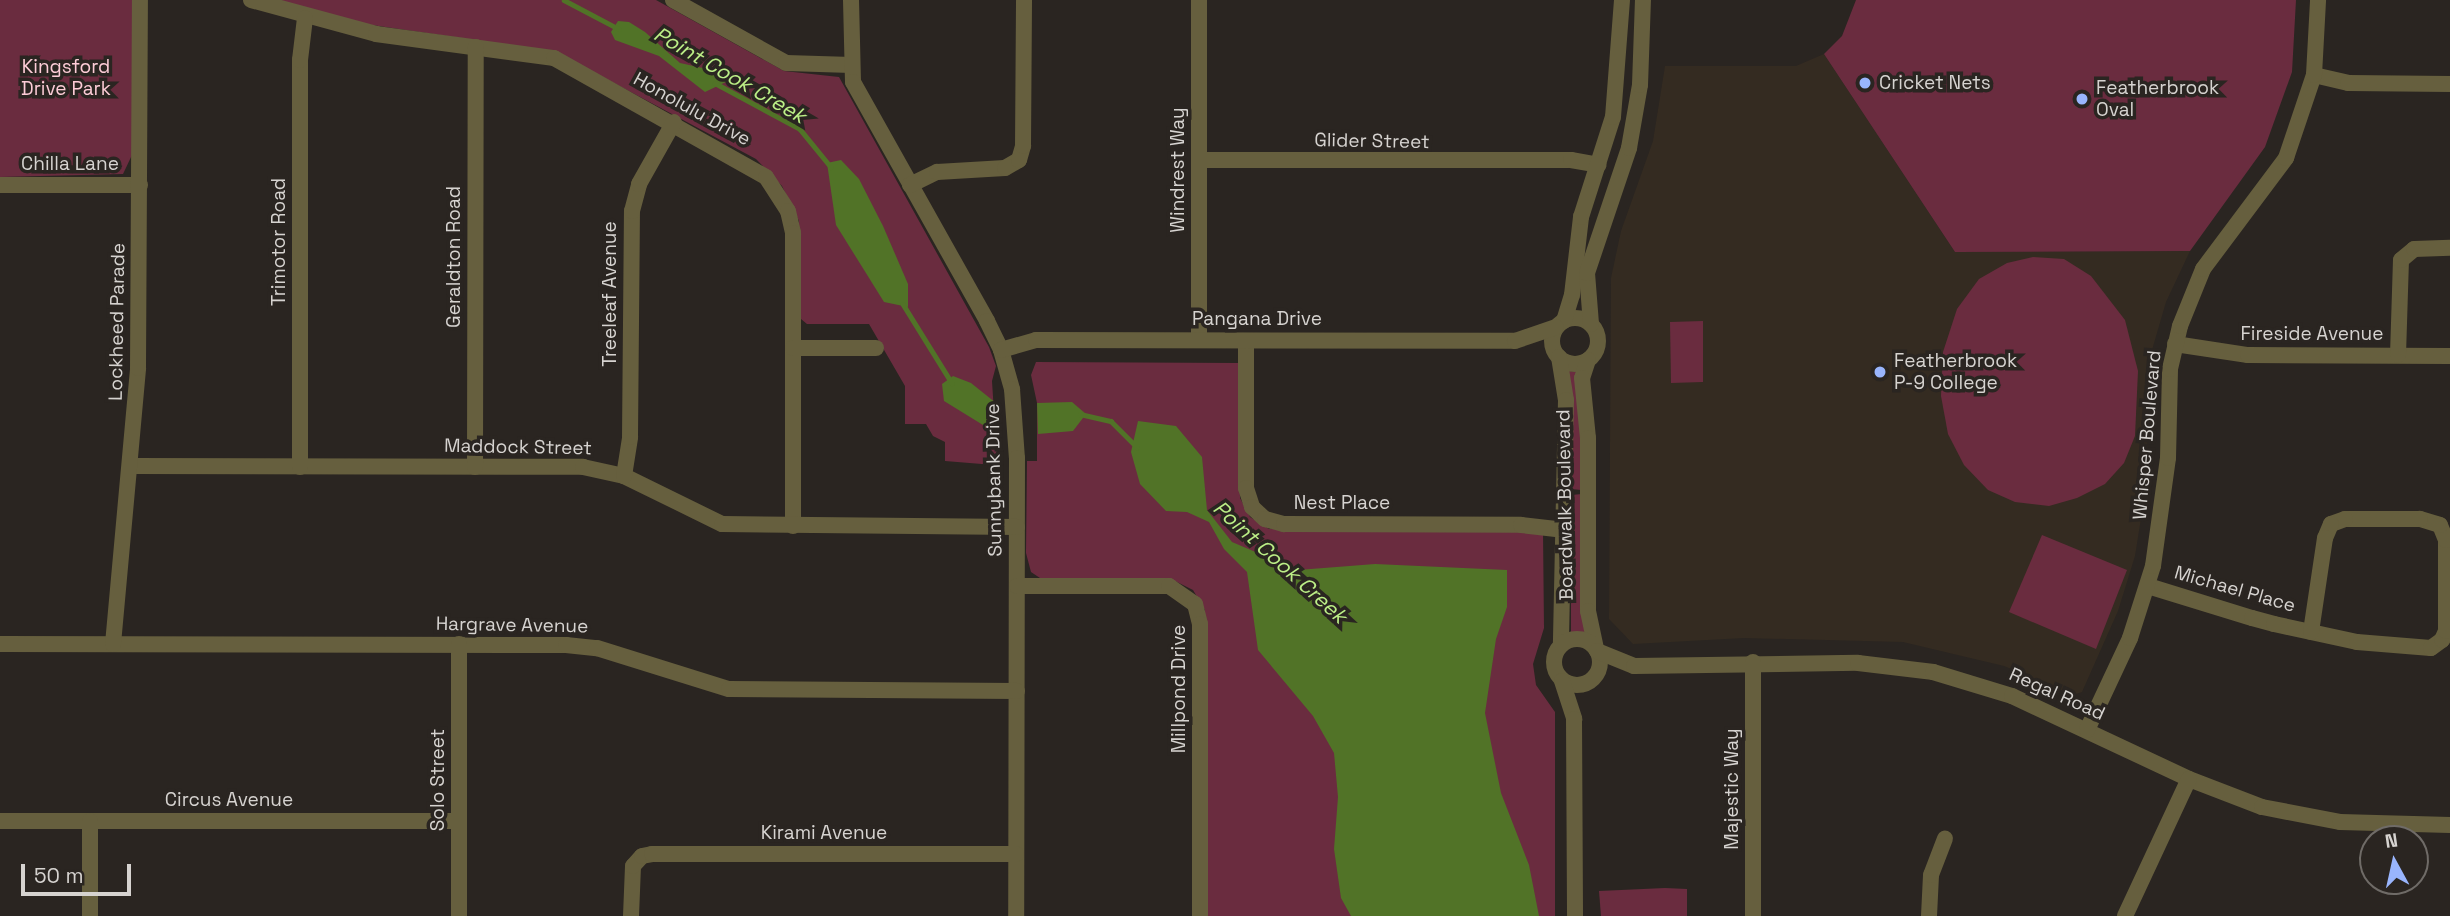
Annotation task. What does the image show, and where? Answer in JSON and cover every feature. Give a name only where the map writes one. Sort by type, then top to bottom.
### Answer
[{"type":"street","name":"Lockheed Parade","points":[[113,644],[132,466],[140,185],[140,0]]},
{"type":"street","name":"Honolulu Drive","points":[[251,0],[305,18],[376,34],[561,61],[674,122],[757,171],[784,203],[793,245],[793,526]]},
{"type":"street","points":[[673,0],[786,63],[852,65]]},
{"type":"street","name":"Sunnybank Drive","points":[[851,0],[852,65],[860,98],[1002,350],[1016,416],[1016,916]]},
{"type":"street","points":[[910,185],[943,171],[1005,168],[1018,160],[1023,146],[1024,0]]},
{"type":"street","name":"Windrest Way","points":[[1199,0],[1199,340]]},
{"type":"street","points":[[1622,0],[1619,77],[1597,170],[1576,236],[1572,295],[1552,341],[1558,356],[1573,364],[1588,360],[1598,343],[1591,324],[1587,273],[1629,148],[1640,85],[1643,0]]},
{"type":"street","name":"Whisper Boulevard","points":[[2087,730],[2130,638],[2148,586],[2164,510],[2170,369],[2175,344],[2203,269],[2286,158],[2314,75],[2318,0]]},
{"type":"street","name":"Trimotor Road","points":[[300,467],[300,61],[305,18]]},
{"type":"street","name":"Geraldton Road","points":[[475,467],[476,47]]},
{"type":"street","points":[[2314,75],[2348,83],[2450,84]]},
{"type":"street","name":"Treeleaf Avenue","points":[[624,476],[630,451],[632,211],[639,184],[674,122]]},
{"type":"street","name":"Glider Street","points":[[1199,160],[1544,163],[1571,160],[1597,170]]},
{"type":"street","name":"Chilla Lane","points":[[0,185],[140,185]]},
{"type":"street","points":[[2398,355],[2401,260],[2414,249],[2450,248]]},
{"type":"street","points":[[1560,324],[1578,318],[1591,324]]},
{"type":"street","name":"Pangana Drive","points":[[1515,341],[1560,324]]},
{"type":"street","name":"Pangana Drive","points":[[1002,350],[1036,340],[1515,341],[1558,356]]},
{"type":"street","name":"Nest Place","points":[[1246,341],[1246,488],[1258,514],[1284,524],[1565,525]]},
{"type":"street","name":"Fireside Avenue","points":[[2175,344],[2248,355],[2450,356]]},
{"type":"street","points":[[793,348],[876,348]]},
{"type":"street","name":"Boardwalk Boulevard","points":[[1558,356],[1566,400],[1561,645]]},
{"type":"street","name":"Boardwalk Boulevard","points":[[1588,360],[1582,378],[1588,438],[1588,611],[1596,650]]},
{"type":"street","name":"Maddock Street","points":[[132,466],[583,467],[624,476],[707,520],[734,525],[1017,527]]},
{"type":"street","name":"Michael Place","points":[[2148,586],[2311,632],[2393,648],[2438,645],[2446,621],[2446,540],[2440,525],[2420,519],[2354,519],[2331,524],[2325,538],[2311,632]]},
{"type":"street","name":"Millpond Drive","points":[[1017,586],[1168,586],[1195,604],[1200,624],[1200,916]]},
{"type":"street","points":[[1574,719],[1600,665],[1596,650],[1576,639],[1561,645],[1553,663],[1562,681],[1574,719],[1574,916]]},
{"type":"street","name":"Hargrave Avenue","points":[[0,644],[597,648],[729,689],[1017,691]]},
{"type":"street","name":"Solo Street","points":[[458,916],[459,645]]},
{"type":"street","name":"Regal Road","points":[[1596,650],[1634,666]]},
{"type":"street","name":"Regal Road","points":[[1593,679],[1634,666],[1753,662],[1858,663],[1933,672],[1997,690],[2189,779],[2250,803],[2314,819],[2450,825]]},
{"type":"street","name":"Majestic Way","points":[[1753,662],[1753,916]]},
{"type":"street","points":[[1562,681],[1577,686],[1593,679]]},
{"type":"street","points":[[2125,916],[2189,779]]},
{"type":"street","name":"Circus Avenue","points":[[0,821],[459,821]]},
{"type":"street","points":[[90,821],[90,916]]},
{"type":"street","points":[[1930,916],[1931,875],[1945,839]]},
{"type":"street","name":"Kirami Avenue","points":[[631,916],[635,861],[660,853],[1016,854]]},
{"type":"shaded area","points":[[618,21],[629,22],[645,32],[680,63],[712,70],[728,81],[705,92],[659,56],[615,40],[611,32]]},
{"type":"shaded area","name":"Featherbrook P-9 College","points":[[1824,54],[1955,252],[2190,251],[2166,302],[2152,350],[2146,487],[2135,556],[2118,611],[2082,692],[2073,695],[2004,666],[1903,642],[1744,638],[1633,644],[1609,619],[1611,278],[1621,231],[1653,141],[1665,66],[1796,66]]},
{"type":"shaded area","points":[[841,160],[859,179],[883,226],[908,284],[908,307],[884,302],[836,225],[827,163]]},
{"type":"shaded area","points":[[953,376],[971,383],[996,403],[996,433],[944,401],[942,384]]},
{"type":"shaded area","points":[[1072,402],[1086,414],[1073,431],[1038,434],[1037,403]]},
{"type":"shaded area","points":[[1138,421],[1176,426],[1202,457],[1207,510],[1232,542],[1298,570],[1375,564],[1507,570],[1507,607],[1496,639],[1485,713],[1501,793],[1529,865],[1539,916],[1351,916],[1341,898],[1334,849],[1338,797],[1334,753],[1313,716],[1258,650],[1247,572],[1224,549],[1209,522],[1187,512],[1166,511],[1140,484],[1131,452]]},
{"type":"green space","name":"Kingsford Drive Park","points":[[0,0],[132,0],[132,155],[123,174],[0,177]]},
{"type":"green space","points":[[272,0],[656,0],[784,71],[839,77],[989,347],[996,366],[992,381],[997,460],[994,465],[945,461],[945,442],[933,436],[926,424],[905,424],[905,386],[869,324],[807,324],[801,319],[799,221],[782,186],[756,159],[556,52],[365,24]]},
{"type":"green space","points":[[1856,0],[2296,0],[2292,72],[2265,147],[2190,251],[1955,252],[1824,54],[1842,36]]},
{"type":"green space","points":[[2033,257],[2064,259],[2091,276],[2125,320],[2138,371],[2135,436],[2124,463],[2105,484],[2077,498],[2049,506],[2015,502],[1988,490],[1964,465],[1948,434],[1941,396],[1943,352],[1957,309],[1979,279],[2007,263]]},
{"type":"green space","points":[[1703,321],[1703,382],[1671,383],[1670,322]]},
{"type":"green space","points":[[1036,362],[1238,363],[1240,498],[1250,517],[1269,529],[1543,531],[1544,628],[1533,664],[1536,685],[1555,712],[1555,916],[1206,916],[1205,610],[1193,590],[1173,580],[1040,578],[1031,572],[1026,553],[1027,461],[1037,461],[1037,403],[1031,375]]},
{"type":"green space","points":[[1569,371],[1577,372],[1582,413],[1581,490],[1571,489]]},
{"type":"green space","points":[[1582,494],[1585,632],[1571,633],[1571,495]]},
{"type":"green space","points":[[2042,535],[2127,570],[2096,649],[2009,612]]},
{"type":"green space","points":[[1687,889],[1687,916],[1601,916],[1599,891]]},
{"type":"waterway","name":"Point Cook Creek","points":[[564,0],[619,29]]},
{"type":"waterway","name":"Point Cook Creek","points":[[715,83],[800,129],[831,167]]},
{"type":"waterway","name":"Point Cook Creek","points":[[903,304],[952,383]]},
{"type":"waterway","name":"Point Cook Creek","points":[[1080,414],[1111,421],[1137,447]]},
{"type":"place","name":"Cricket Nets","points":[[1865,83]]},
{"type":"place","name":"Featherbrook Oval","points":[[2082,99]]},
{"type":"place","name":"Featherbrook P-9 College","points":[[1880,372]]}]
